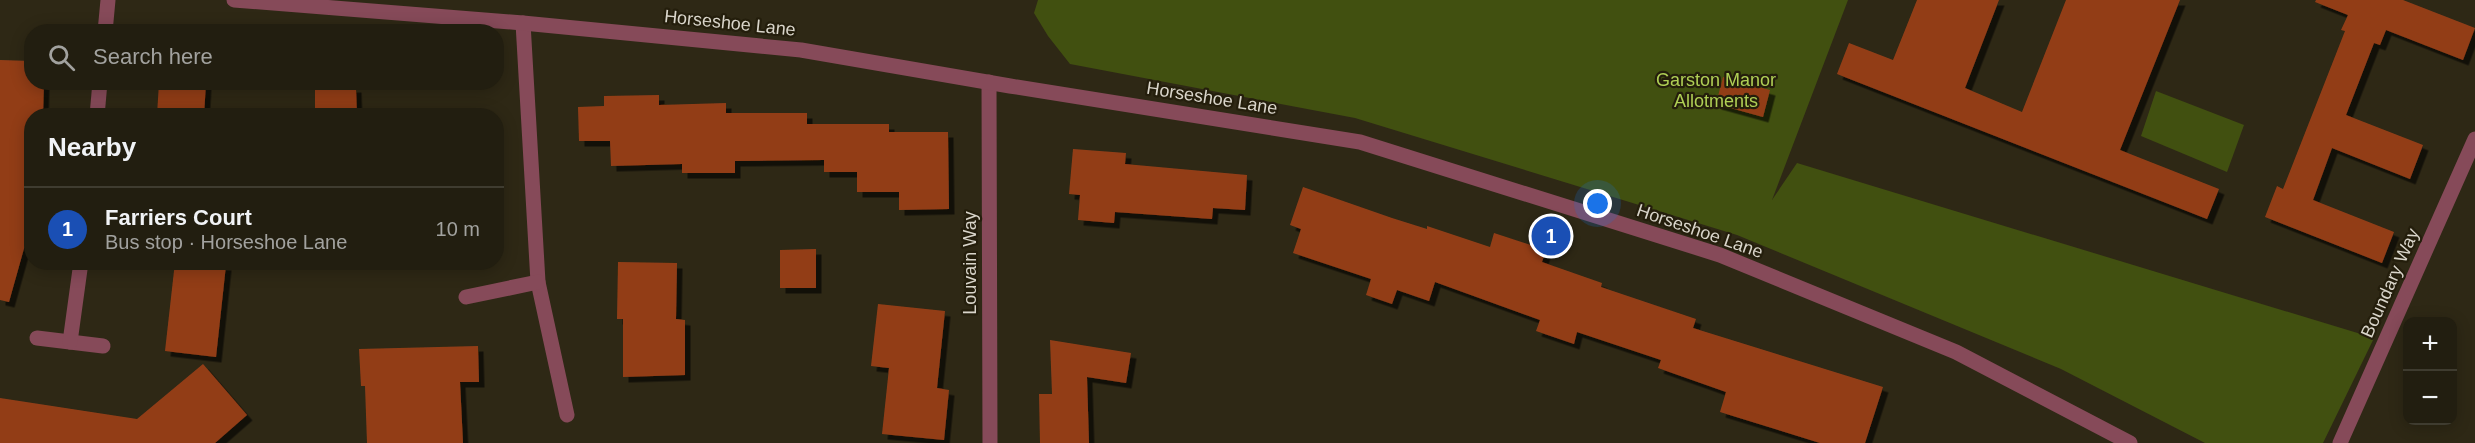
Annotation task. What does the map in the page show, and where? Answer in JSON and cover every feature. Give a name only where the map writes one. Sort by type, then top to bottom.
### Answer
[{"type":"street","points":[[106,24],[108,0]]},
{"type":"street","name":"Horseshoe Lane","points":[[234,0],[523,23],[801,50],[1360,142],[1708,251],[1956,352],[2124,442]]},
{"type":"street","points":[[523,23],[538,282],[567,415]]},
{"type":"street","name":"Louvain Way","points":[[989,82],[990,443]]},
{"type":"street","points":[[98,108],[99,90]]},
{"type":"street","name":"Boundary Way","points":[[2340,443],[2475,139]]},
{"type":"street","points":[[70,342],[80,270]]},
{"type":"street","points":[[466,297],[538,282]]},
{"type":"street","points":[[37,338],[103,346]]},
{"type":"green space","name":"Garston Manor Allotments","points":[[1038,0],[1848,0],[1772,200],[1797,163],[2374,338],[2323,443],[2205,443],[2061,369],[1737,235],[1355,118],[1070,64],[1048,36],[1034,13]]},
{"type":"green space","points":[[2156,91],[2244,125],[2227,172],[2141,136]]},
{"type":"building","points":[[1917,0],[1999,0],[1965,88],[2022,112],[2066,0],[2180,0],[2120,150],[2219,189],[2207,219],[1837,74],[1849,43],[1893,60]]},
{"type":"building","points":[[2316,0],[2403,0],[2475,28],[2463,60],[2386,30],[2380,45],[2374,43],[2346,115],[2423,145],[2410,179],[2332,148],[2313,200],[2394,232],[2382,263],[2265,217],[2277,186],[2283,189],[2345,31],[2341,30],[2348,15],[2315,2]]},
{"type":"building","points":[[0,60],[24,61],[24,90],[44,90],[43,108],[24,108],[24,249],[9,302],[0,300]]},
{"type":"building","points":[[1723,77],[1770,90],[1763,117],[1716,104]]},
{"type":"building","points":[[159,90],[206,90],[204,108],[157,108]]},
{"type":"building","points":[[315,90],[356,90],[357,108],[315,108]]},
{"type":"building","points":[[659,95],[659,105],[726,103],[726,113],[807,113],[807,124],[889,124],[889,132],[948,132],[949,209],[899,210],[899,192],[857,192],[857,172],[824,172],[824,160],[735,161],[735,173],[682,173],[682,164],[611,166],[610,141],[579,141],[578,107],[604,106],[604,96]]},
{"type":"building","points":[[1073,149],[1126,153],[1125,164],[1247,175],[1245,210],[1213,208],[1212,219],[1115,212],[1114,223],[1078,220],[1080,195],[1069,194]]},
{"type":"building","points":[[1303,187],[1392,218],[1427,229],[1427,226],[1490,247],[1494,233],[1546,250],[1542,262],[1602,283],[1601,287],[1696,319],[1693,328],[1883,387],[1865,443],[1820,443],[1720,412],[1726,392],[1658,368],[1661,360],[1577,332],[1574,344],[1536,331],[1540,320],[1435,282],[1429,301],[1397,290],[1392,304],[1366,295],[1371,279],[1293,253],[1301,229],[1290,225]]},
{"type":"building","points":[[816,249],[816,288],[780,288],[780,250]]},
{"type":"building","points":[[618,262],[677,263],[676,319],[685,320],[685,375],[623,377],[623,319],[617,319]]},
{"type":"building","points":[[174,270],[225,270],[216,357],[165,351]]},
{"type":"building","points":[[878,304],[945,311],[937,388],[949,390],[944,440],[882,434],[889,368],[871,366]]},
{"type":"building","points":[[1050,340],[1131,353],[1126,383],[1087,377],[1089,443],[1040,443],[1039,394],[1052,394]]},
{"type":"building","points":[[478,346],[479,382],[460,382],[463,443],[367,443],[365,386],[361,386],[359,349]]},
{"type":"building","points":[[203,364],[247,415],[215,443],[0,443],[0,398],[137,419]]},
{"type":"place","name":"Farriers Court","points":[[1551,236]]}]
